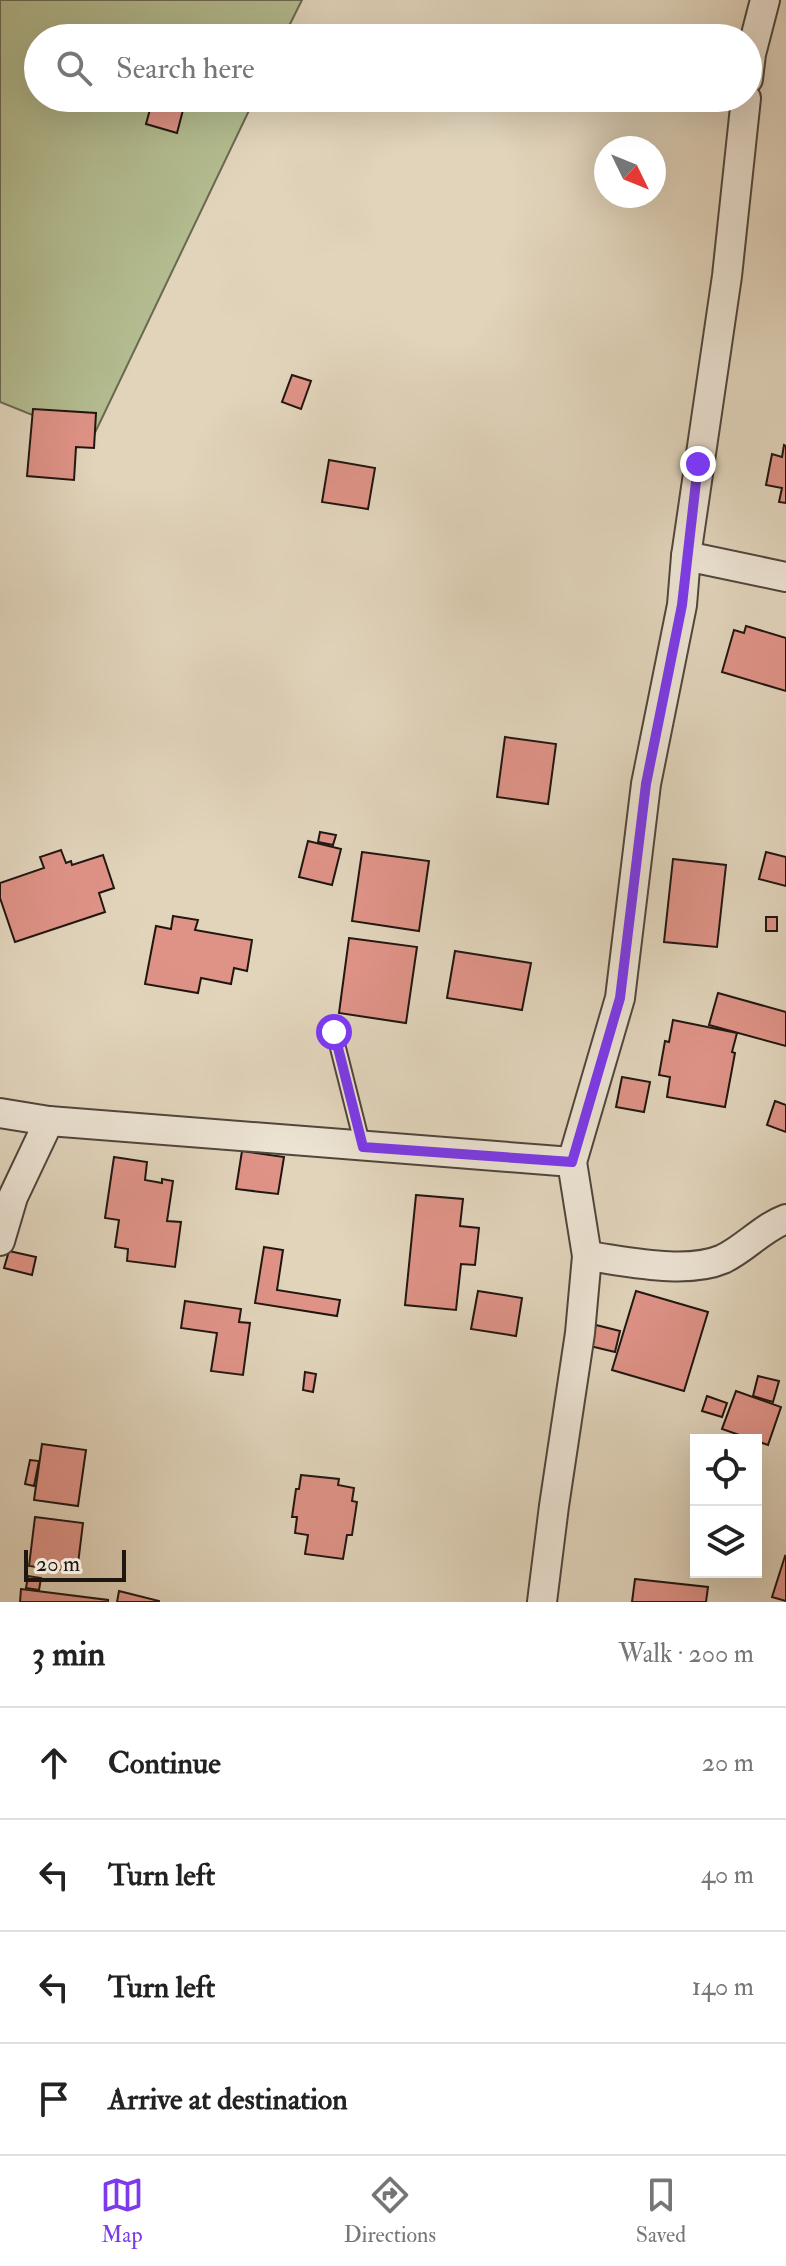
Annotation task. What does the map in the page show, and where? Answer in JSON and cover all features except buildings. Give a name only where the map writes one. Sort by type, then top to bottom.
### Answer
[{"type":"street","points":[[759,24],[765,0]]},
{"type":"street","points":[[542,1602],[580,1333],[587,1256],[572,1162],[620,998],[646,784],[682,605],[686,556],[727,276],[745,112]]},
{"type":"street","points":[[686,556],[786,577]]},
{"type":"street","points":[[0,1113],[49,1121],[572,1162]]},
{"type":"street","points":[[0,1241],[13,1197],[49,1121]]},
{"type":"street","points":[[587,1256],[691,1266],[720,1260],[786,1219]]},
{"type":"lane","points":[[334,1032],[363,1147]]},
{"type":"green space","points":[[0,0],[302,0],[290,24],[24,24],[24,112],[248,112],[92,439],[0,402]]},
{"type":"route","points":[[334,1032],[363,1147],[572,1162],[620,998],[646,784],[682,605],[698,464]]}]
